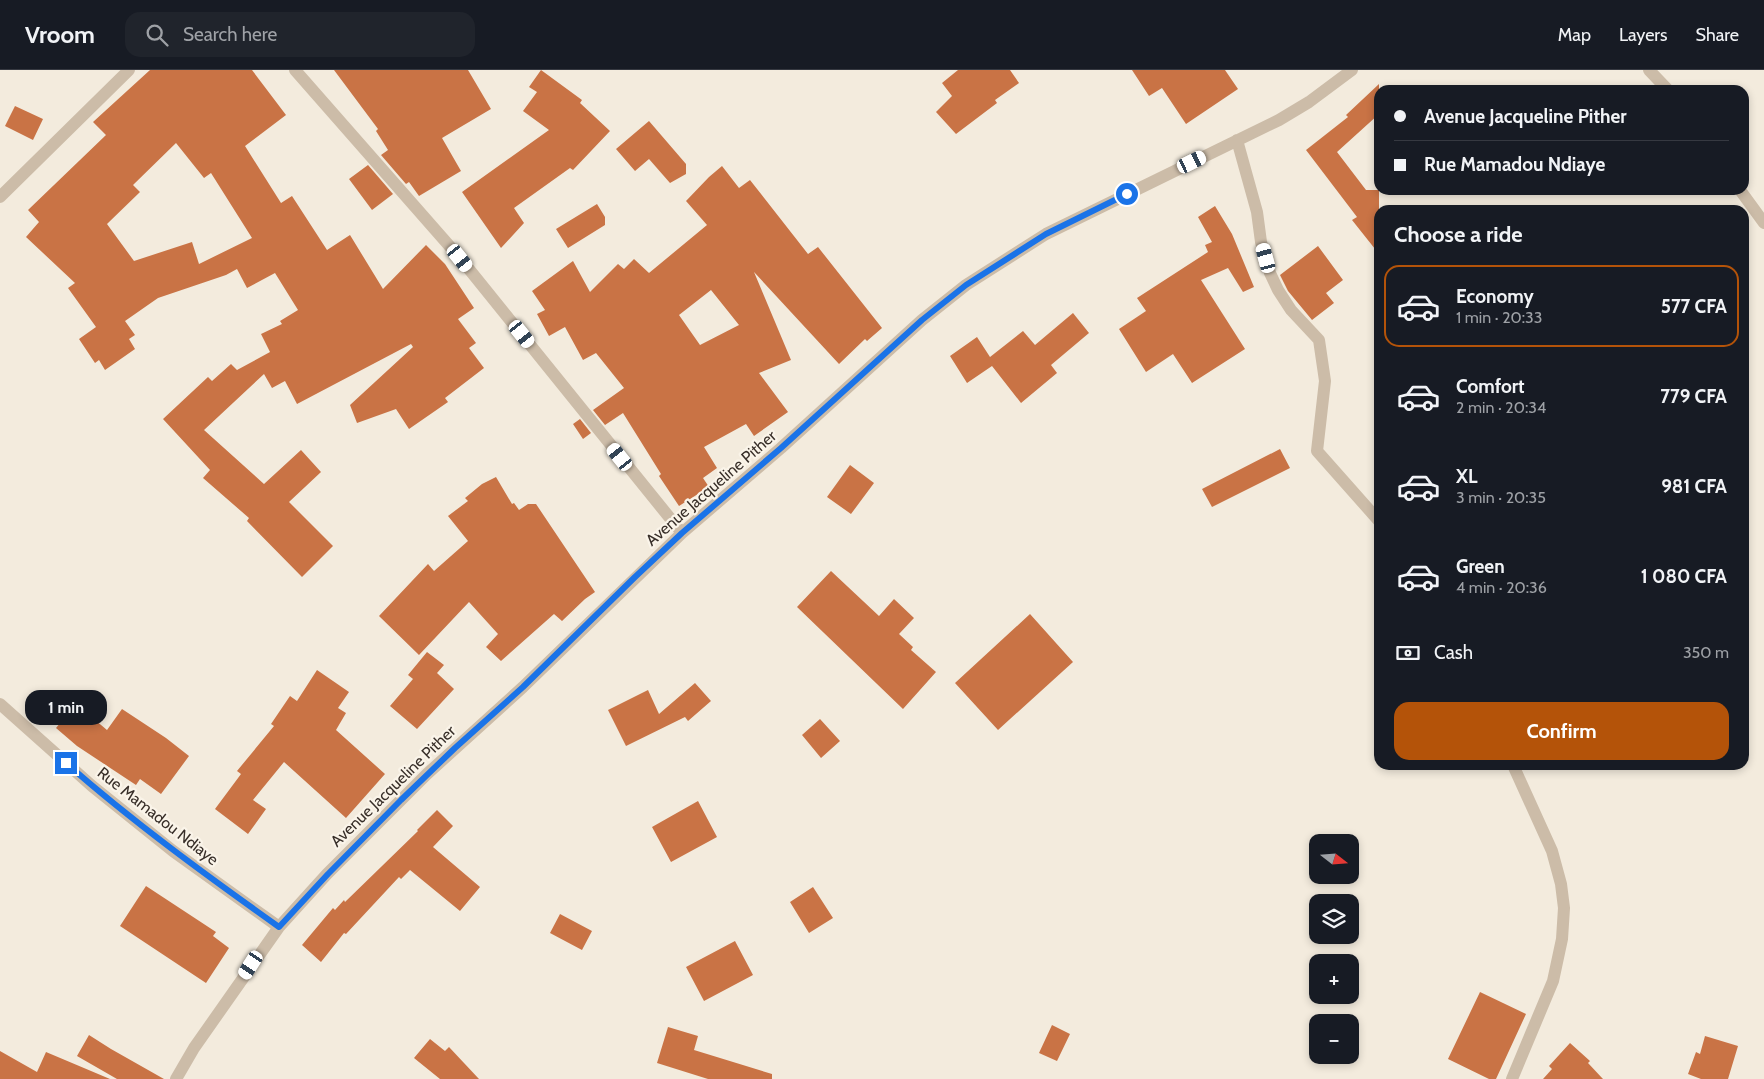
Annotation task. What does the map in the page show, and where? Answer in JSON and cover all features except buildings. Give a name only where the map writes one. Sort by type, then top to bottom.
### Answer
[{"type":"street","points":[[0,197],[129,70]]},
{"type":"street","points":[[295,70],[460,258],[682,533]]},
{"type":"street","name":"Avenue Jacqueline Pither","points":[[176,1079],[194,1048],[279,927],[334,867],[427,774],[523,687],[682,533],[781,448],[902,337],[966,285],[1046,234],[1082,215],[1160,180],[1236,140],[1279,120],[1309,102],[1352,70]]},
{"type":"street","points":[[1649,70],[1663,85]]},
{"type":"street","points":[[1236,140],[1257,212],[1261,242],[1270,273],[1291,310],[1320,340],[1325,381],[1317,451],[1374,515]]},
{"type":"street","points":[[1744,195],[1764,223]]},
{"type":"street","name":"Rue Mamadou Ndiaye","points":[[0,704],[106,798],[173,851],[279,927]]},
{"type":"street","points":[[1512,1079],[1553,982],[1562,939],[1564,908],[1561,884],[1552,851],[1515,770]]},
{"type":"route","points":[[66,763],[173,851],[279,927],[401,800],[523,687],[635,577],[922,320],[966,285],[1013,254],[1082,215],[1127,194]]}]
